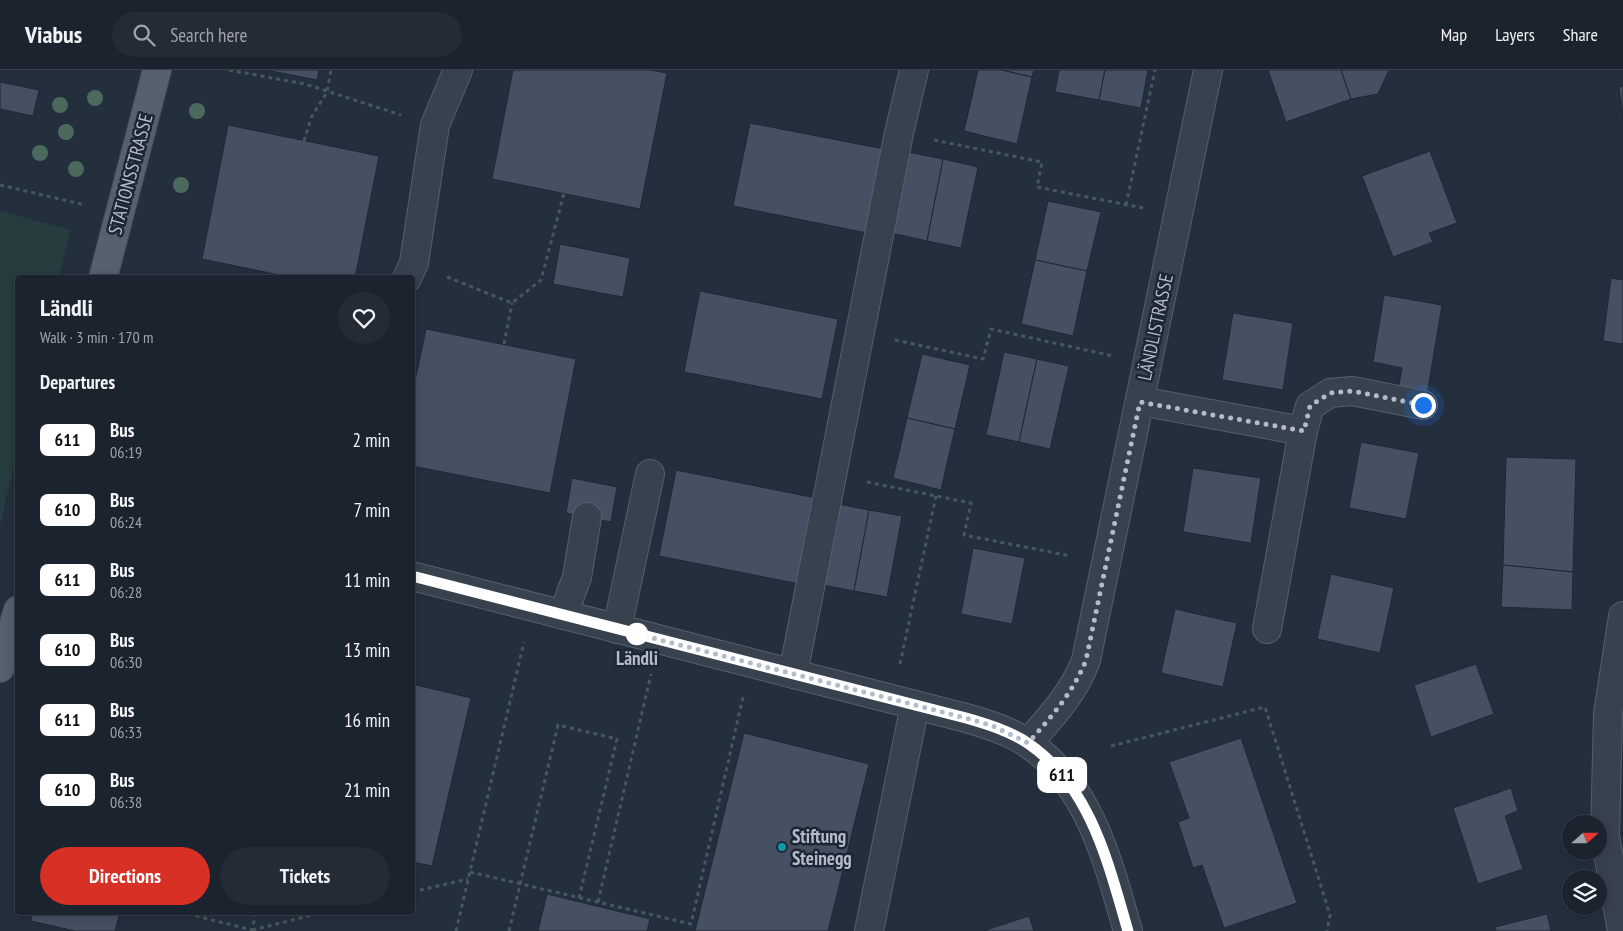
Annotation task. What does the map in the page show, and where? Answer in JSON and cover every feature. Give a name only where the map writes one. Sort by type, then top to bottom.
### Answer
[{"type":"main road","name":"STATIONSSTRASSE","points":[[104,275],[157,70]]},
{"type":"main road","points":[[0,668],[15,620]]},
{"type":"street","points":[[410,270],[435,125],[458,70]]},
{"type":"street","points":[[793,674],[899,133],[914,70]]},
{"type":"street","name":"LÄNDLISTRASSE","points":[[1028,743],[1057,710],[1080,678],[1091,642],[1208,70]]},
{"type":"street","points":[[1267,630],[1310,406],[1330,393],[1352,391],[1423,405]]},
{"type":"street","points":[[1140,402],[1304,431]]},
{"type":"street","points":[[617,629],[650,474]]},
{"type":"street","points":[[563,615],[577,577],[587,517]]},
{"type":"street","points":[[415,577],[993,726],[1028,743],[1047,759],[1077,794],[1088,815],[1108,864],[1128,931]]},
{"type":"street","points":[[1622,931],[1605,836],[1608,714],[1623,616]]},
{"type":"street","points":[[869,931],[904,702]]},
{"type":"path","points":[[228,70],[305,84],[435,125]]},
{"type":"path","points":[[304,141],[311,118],[327,92],[331,70]]},
{"type":"path","points":[[1126,205],[1155,70]]},
{"type":"path","points":[[899,133],[1042,162],[1037,187],[1178,215]]},
{"type":"path","points":[[0,184],[120,213]]},
{"type":"path","points":[[504,344],[512,303],[541,280],[564,193]]},
{"type":"path","points":[[410,270],[512,303]]},
{"type":"path","points":[[860,332],[983,359],[991,329],[1147,363]]},
{"type":"path","points":[[832,474],[971,503],[964,535],[1106,562]]},
{"type":"path","points":[[904,702],[936,496]]},
{"type":"path","points":[[456,931],[532,607]]},
{"type":"path","points":[[598,902],[660,640]]},
{"type":"path","points":[[470,872],[691,924],[751,664]]},
{"type":"path","points":[[1111,746],[1264,707],[1330,915],[1327,931]]},
{"type":"path","points":[[509,931],[558,725],[617,739],[579,898]]},
{"type":"path","points":[[415,891],[468,879]]},
{"type":"path","points":[[192,915],[252,930],[313,915]]},
{"type":"path","points":[[252,930],[255,915]]},
{"type":"green space","points":[[0,211],[71,230],[60,275],[15,275],[15,461],[0,525]]},
{"type":"building","points":[[266,70],[319,70],[317,80]]},
{"type":"building","points":[[513,70],[650,70],[667,73],[640,209],[492,179]]},
{"type":"building","points":[[978,70],[1002,70],[1032,77],[1017,144],[964,131]]},
{"type":"building","points":[[1002,70],[1034,70],[1032,77]]},
{"type":"building","points":[[1059,70],[1105,70],[1099,100],[1055,92]]},
{"type":"building","points":[[1105,70],[1148,70],[1141,108],[1099,100]]},
{"type":"building","points":[[1268,70],[1341,70],[1351,99],[1286,122]]},
{"type":"building","points":[[1341,70],[1389,70],[1378,94],[1351,99]]},
{"type":"building","points":[[0,82],[39,90],[33,116],[0,109]]},
{"type":"building","points":[[1623,86],[1623,117],[1619,87]]},
{"type":"building","points":[[750,123],[889,150],[872,234],[733,206]]},
{"type":"building","points":[[228,125],[379,156],[356,275],[279,275],[202,259]]},
{"type":"building","points":[[1430,151],[1457,223],[1429,233],[1433,242],[1393,257],[1362,176]]},
{"type":"building","points":[[908,152],[943,159],[927,241],[891,233]]},
{"type":"building","points":[[943,159],[978,167],[961,248],[927,241]]},
{"type":"building","points":[[1048,201],[1101,212],[1087,271],[1035,260]]},
{"type":"building","points":[[560,244],[630,258],[623,297],[553,284]]},
{"type":"building","points":[[1035,260],[1087,271],[1073,336],[1021,324]]},
{"type":"building","points":[[1611,278],[1623,280],[1623,344],[1603,341]]},
{"type":"building","points":[[700,291],[838,319],[822,399],[684,372]]},
{"type":"building","points":[[1384,295],[1442,305],[1426,401],[1397,396],[1402,368],[1373,362]]},
{"type":"building","points":[[1233,313],[1293,323],[1283,390],[1222,380]]},
{"type":"building","points":[[426,329],[576,359],[550,493],[415,467],[415,381]]},
{"type":"building","points":[[1004,352],[1037,359],[1019,442],[986,435]]},
{"type":"building","points":[[922,354],[970,365],[955,429],[907,418]]},
{"type":"building","points":[[1037,359],[1069,366],[1050,449],[1019,442]]},
{"type":"building","points":[[907,418],[955,429],[941,490],[893,478]]},
{"type":"building","points":[[1361,442],[1419,453],[1406,519],[1349,508]]},
{"type":"building","points":[[1506,457],[1576,459],[1573,572],[1503,565]]},
{"type":"building","points":[[1193,468],[1261,478],[1251,543],[1183,532]]},
{"type":"building","points":[[676,470],[816,498],[799,584],[659,556]]},
{"type":"building","points":[[572,478],[617,487],[611,522],[566,513]]},
{"type":"building","points":[[838,504],[869,510],[854,591],[823,585]]},
{"type":"building","points":[[869,510],[902,516],[887,597],[854,591]]},
{"type":"building","points":[[973,548],[1025,558],[1012,624],[961,614]]},
{"type":"building","points":[[1503,565],[1573,572],[1572,610],[1501,607]]},
{"type":"building","points":[[1331,574],[1394,588],[1380,653],[1317,639]]},
{"type":"building","points":[[1175,609],[1237,623],[1223,687],[1161,673]]},
{"type":"building","points":[[1476,664],[1494,714],[1431,737],[1414,685]]},
{"type":"building","points":[[415,685],[471,698],[432,866],[415,863]]},
{"type":"building","name":"Stiftung Steinegg","points":[[744,733],[869,764],[828,931],[695,931]]},
{"type":"building","points":[[1241,738],[1297,903],[1224,928],[1202,865],[1193,868],[1178,822],[1189,818],[1169,762]]},
{"type":"building","points":[[1511,788],[1518,811],[1505,816],[1523,869],[1478,884],[1453,808]]},
{"type":"building","points":[[547,894],[650,919],[647,931],[538,931]]},
{"type":"building","points":[[1547,914],[1551,931],[1496,931],[1495,927]]},
{"type":"building","points":[[32,915],[119,915],[115,931],[75,931],[31,921]]},
{"type":"building","points":[[1029,916],[1034,931],[983,931]]},
{"type":"bus line","name":"611","points":[[415,577],[966,718],[1009,733],[1028,743],[1047,759],[1077,794],[1099,838],[1128,931]]},
{"type":"place","name":"Ländli","points":[[637,634]]},
{"type":"place","name":"Stiftung Steinegg","points":[[782,847]]},
{"type":"route","points":[[637,634],[966,718],[993,726],[1028,743],[1071,692],[1080,678],[1086,660],[1140,402],[1304,431],[1310,406],[1330,393],[1352,391],[1423,405]]}]
